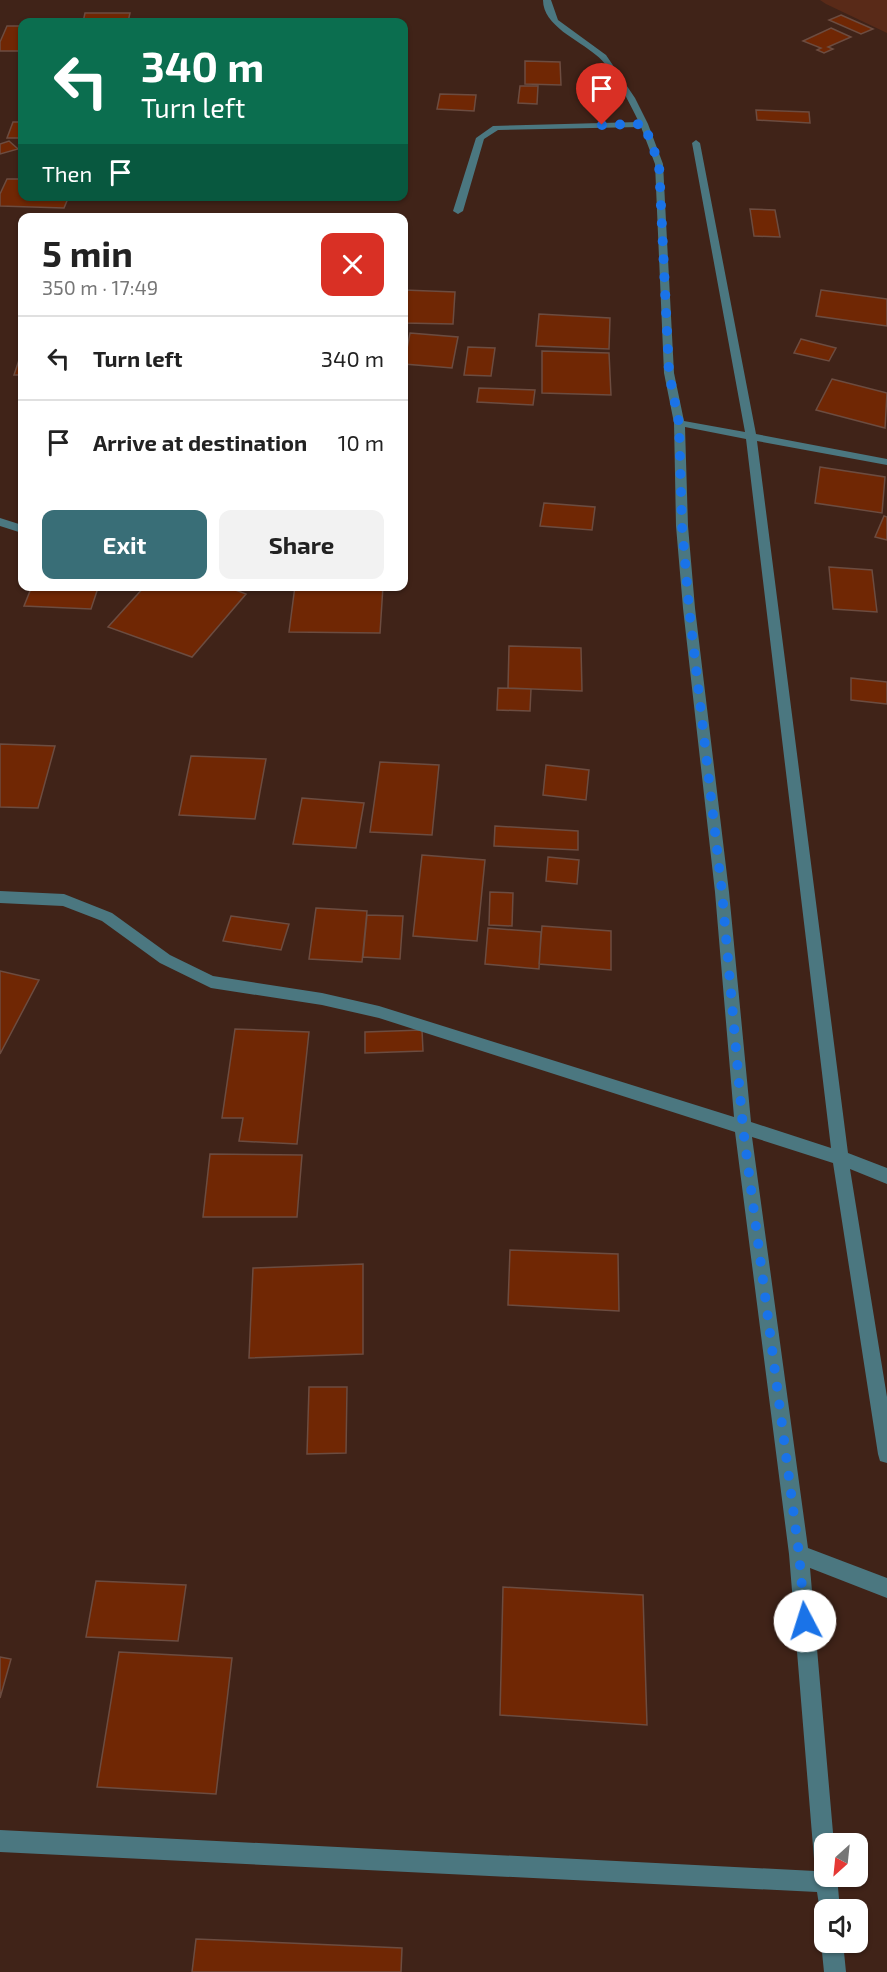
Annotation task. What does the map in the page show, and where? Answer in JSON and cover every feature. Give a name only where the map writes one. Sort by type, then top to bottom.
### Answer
[{"type":"street","points":[[548,0],[547,5],[555,21],[602,55],[631,98],[644,124],[659,164],[669,373],[679,423],[682,526],[689,608],[722,892],[743,1128],[799,1554],[822,1833]]},
{"type":"street","points":[[458,211],[480,138],[496,128],[644,124]]},
{"type":"street","points":[[696,143],[752,435],[840,1158],[887,1454]]},
{"type":"street","points":[[679,423],[887,462]]},
{"type":"street","points":[[0,522],[18,528]]},
{"type":"street","points":[[0,897],[64,900],[107,917],[165,959],[211,982],[322,999],[379,1012],[840,1158],[887,1176]]},
{"type":"street","points":[[799,1554],[887,1587]]},
{"type":"street","points":[[0,1841],[814,1875]]},
{"type":"street","points":[[833,1953],[835,1972]]},
{"type":"shaded area","points":[[820,0],[887,0],[887,33],[826,4]]},
{"type":"building","points":[[85,13],[130,13],[129,18],[84,18]]},
{"type":"building","points":[[841,15],[873,29],[861,34],[829,20]]},
{"type":"building","points":[[7,26],[18,26],[18,51],[0,51],[0,42]]},
{"type":"building","points":[[831,28],[851,37],[828,47],[833,49],[824,53],[817,50],[821,48],[803,41]]},
{"type":"building","points":[[525,61],[560,62],[561,85],[525,84]]},
{"type":"building","points":[[520,86],[538,86],[537,104],[518,103]]},
{"type":"building","points":[[440,94],[476,95],[474,111],[437,109]]},
{"type":"building","points":[[756,110],[809,112],[810,123],[757,120]]},
{"type":"building","points":[[13,122],[18,122],[18,138],[7,138]]},
{"type":"building","points":[[9,141],[18,149],[0,154],[0,144]]},
{"type":"building","points":[[7,179],[18,179],[18,201],[67,201],[64,208],[0,206],[0,194]]},
{"type":"building","points":[[750,209],[775,210],[780,237],[754,236]]},
{"type":"building","points":[[408,290],[455,292],[453,324],[408,323]]},
{"type":"building","points":[[821,290],[887,299],[887,326],[816,316]]},
{"type":"building","points":[[539,314],[610,318],[609,349],[536,346]]},
{"type":"building","points":[[410,333],[458,337],[452,368],[408,364]]},
{"type":"building","points":[[801,339],[836,348],[829,361],[794,353]]},
{"type":"building","points":[[468,347],[495,348],[491,376],[464,375]]},
{"type":"building","points":[[542,351],[609,353],[611,395],[542,393]]},
{"type":"building","points":[[18,363],[18,375],[14,375]]},
{"type":"building","points":[[832,379],[887,393],[885,428],[816,410]]},
{"type":"building","points":[[479,388],[535,390],[533,405],[477,402]]},
{"type":"building","points":[[820,467],[885,477],[882,513],[815,503]]},
{"type":"building","points":[[544,503],[595,507],[592,530],[540,526]]},
{"type":"building","points":[[884,516],[887,517],[887,540],[875,537]]},
{"type":"building","points":[[829,567],[872,570],[877,612],[833,609]]},
{"type":"building","points":[[30,591],[97,591],[91,609],[24,606]]},
{"type":"building","points":[[140,591],[238,591],[246,594],[192,657],[108,627]]},
{"type":"building","points":[[294,591],[383,591],[380,633],[289,632]]},
{"type":"building","points":[[509,646],[581,648],[582,691],[508,688]]},
{"type":"building","points":[[851,678],[887,682],[887,704],[851,700]]},
{"type":"building","points":[[498,688],[531,689],[530,711],[497,710]]},
{"type":"building","points":[[0,744],[55,746],[38,808],[0,807]]},
{"type":"building","points":[[191,756],[266,759],[255,819],[179,815]]},
{"type":"building","points":[[380,762],[439,765],[432,835],[370,832]]},
{"type":"building","points":[[546,765],[589,770],[586,800],[543,795]]},
{"type":"building","points":[[302,798],[364,803],[356,848],[293,844]]},
{"type":"building","points":[[495,826],[578,831],[578,850],[494,846]]},
{"type":"building","points":[[422,855],[485,860],[477,941],[413,936]]},
{"type":"building","points":[[548,857],[579,860],[577,884],[546,881]]},
{"type":"building","points":[[490,892],[513,893],[512,926],[489,925]]},
{"type":"building","points":[[316,908],[367,911],[362,962],[309,959]]},
{"type":"building","points":[[367,915],[403,916],[400,959],[363,957]]},
{"type":"building","points":[[231,916],[289,924],[281,950],[223,941]]},
{"type":"building","points":[[542,926],[611,931],[611,970],[539,964]]},
{"type":"building","points":[[488,928],[541,932],[539,969],[485,964]]},
{"type":"building","points":[[0,971],[39,980],[0,1054]]},
{"type":"building","points":[[235,1029],[309,1032],[297,1144],[239,1141],[243,1118],[222,1118]]},
{"type":"building","points":[[422,1030],[423,1051],[365,1053],[365,1032]]},
{"type":"building","points":[[210,1154],[302,1155],[297,1217],[203,1217]]},
{"type":"building","points":[[510,1250],[618,1254],[619,1311],[508,1305]]},
{"type":"building","points":[[363,1264],[363,1354],[249,1358],[253,1268]]},
{"type":"building","points":[[309,1387],[347,1387],[346,1453],[307,1454]]},
{"type":"building","points":[[96,1581],[186,1585],[178,1641],[86,1637]]},
{"type":"building","points":[[503,1587],[643,1595],[647,1725],[500,1715]]},
{"type":"building","points":[[119,1652],[232,1658],[216,1794],[97,1787]]},
{"type":"building","points":[[0,1657],[11,1659],[0,1698]]},
{"type":"building","points":[[196,1939],[402,1948],[401,1972],[192,1972]]},
{"type":"route","points":[[602,125],[644,124],[659,164],[669,373],[679,423],[682,526],[689,608],[722,892],[743,1128],[799,1554],[805,1621]]}]
